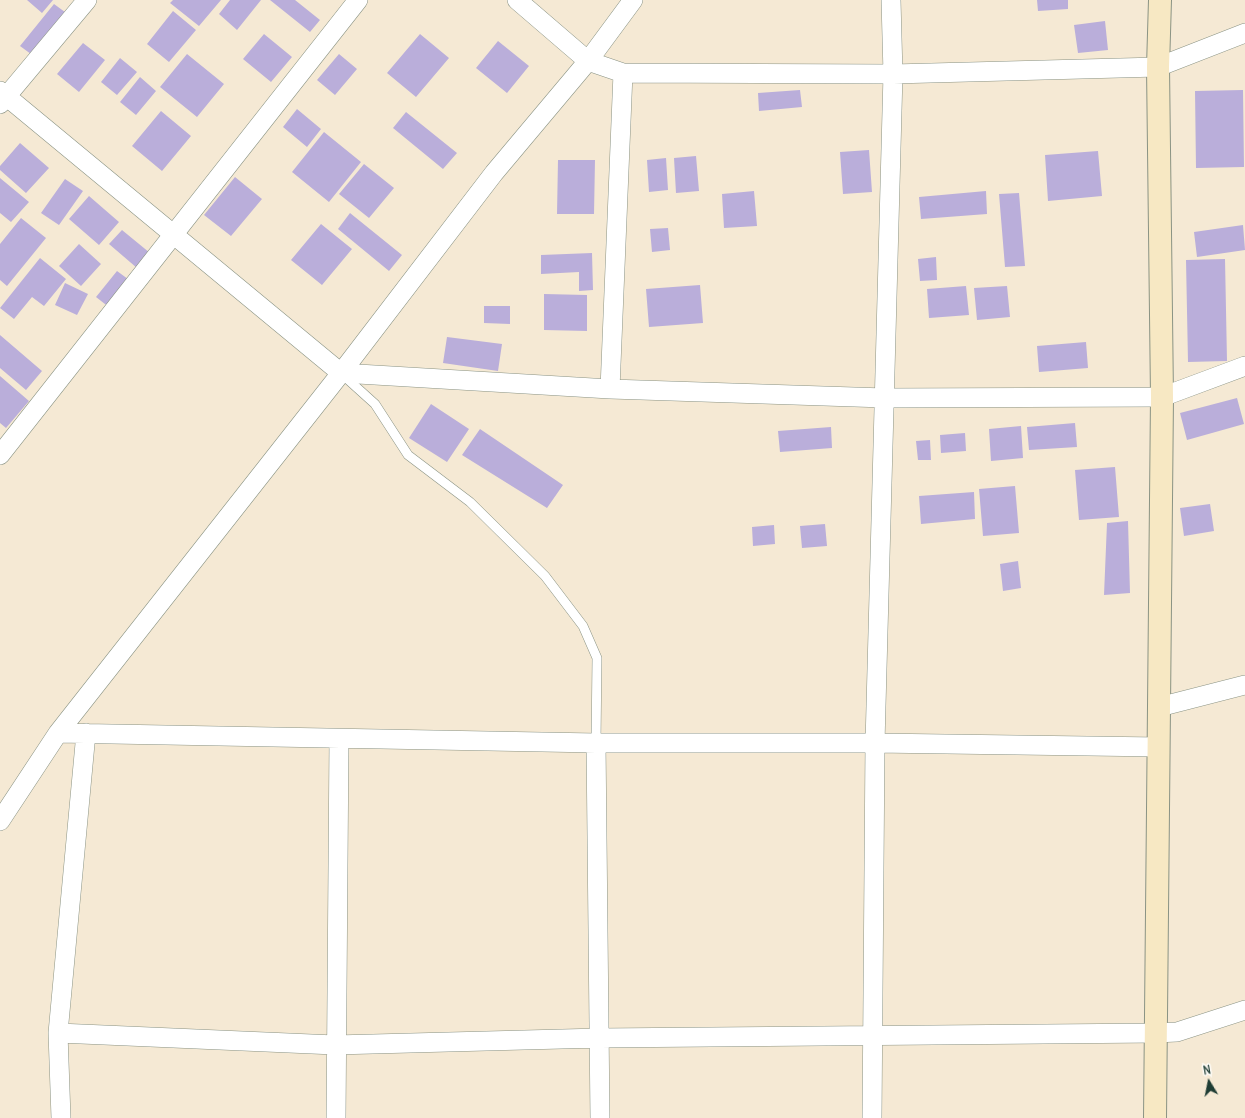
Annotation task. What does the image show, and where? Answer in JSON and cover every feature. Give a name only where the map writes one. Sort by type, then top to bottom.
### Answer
[{"type":"street","points":[[87,0],[2,97],[175,234],[341,374],[610,389],[885,398],[1162,397],[1245,366]]},
{"type":"street","points":[[0,455],[358,0]]},
{"type":"street","points":[[517,0],[588,61],[623,73],[893,74],[1158,67],[1245,33]]},
{"type":"street","points":[[0,821],[58,732],[341,374],[494,173],[588,61],[632,0]]},
{"type":"street","points":[[872,1118],[875,743],[893,74],[891,0]]},
{"type":"street","points":[[1155,1118],[1162,397],[1158,67],[1160,0]]},
{"type":"street","points":[[610,389],[623,73]]},
{"type":"street","points":[[1159,707],[1245,685]]},
{"type":"street","points":[[58,732],[339,739],[596,743],[875,743],[1159,747]]},
{"type":"street","points":[[60,1118],[58,1032],[86,733]]},
{"type":"street","points":[[336,1118],[335,1045],[339,739]]},
{"type":"street","points":[[596,743],[600,1118]]},
{"type":"street","points":[[58,1032],[335,1045],[600,1038],[1156,1033],[1177,1032],[1245,1010]]},
{"type":"lane","points":[[341,374],[375,404],[408,455],[470,502],[545,576],[584,626],[597,658],[596,743]]},
{"type":"building","points":[[27,0],[53,0],[42,13]]},
{"type":"building","points":[[173,0],[221,0],[199,26],[170,3]]},
{"type":"building","points":[[230,0],[261,0],[237,30],[219,14]]},
{"type":"building","points":[[270,0],[295,0],[320,20],[310,32]]},
{"type":"building","points":[[1037,0],[1068,0],[1068,9],[1038,11]]},
{"type":"building","points":[[54,4],[69,15],[35,57],[20,46]]},
{"type":"building","points":[[173,11],[196,30],[169,62],[147,44]]},
{"type":"building","points":[[1105,21],[1108,50],[1078,53],[1074,25]]},
{"type":"building","points":[[264,34],[292,57],[271,82],[243,59]]},
{"type":"building","points":[[420,34],[449,58],[416,97],[387,73]]},
{"type":"building","points":[[498,41],[529,66],[507,93],[476,68]]},
{"type":"building","points":[[83,43],[105,60],[79,92],[57,74]]},
{"type":"building","points":[[187,54],[224,84],[197,117],[160,87]]},
{"type":"building","points":[[339,54],[357,69],[335,95],[317,80]]},
{"type":"building","points":[[120,58],[137,72],[117,95],[101,82]]},
{"type":"building","points":[[140,77],[156,91],[136,115],[120,102]]},
{"type":"building","points":[[800,90],[802,107],[759,111],[758,93]]},
{"type":"building","points":[[1243,90],[1244,167],[1196,168],[1195,91]]},
{"type":"building","points":[[297,109],[321,129],[307,147],[283,127]]},
{"type":"building","points":[[161,111],[191,136],[162,171],[132,146]]},
{"type":"building","points":[[406,112],[457,153],[443,169],[393,128]]},
{"type":"building","points":[[324,132],[361,162],[329,202],[292,172]]},
{"type":"building","points":[[20,143],[49,168],[26,193],[0,170],[0,166]]},
{"type":"building","points":[[869,150],[872,192],[843,194],[840,152]]},
{"type":"building","points":[[1098,151],[1102,196],[1048,201],[1045,155]]},
{"type":"building","points":[[696,156],[699,191],[676,193],[674,158]]},
{"type":"building","points":[[666,158],[668,190],[649,192],[647,160]]},
{"type":"building","points":[[558,160],[595,160],[594,214],[557,214]]},
{"type":"building","points":[[364,164],[394,188],[369,218],[339,194]]},
{"type":"building","points":[[235,177],[262,199],[231,236],[204,215]]},
{"type":"building","points":[[0,178],[29,202],[11,222],[0,213]]},
{"type":"building","points":[[65,179],[83,191],[59,225],[41,213]]},
{"type":"building","points":[[754,191],[757,226],[724,228],[722,194]]},
{"type":"building","points":[[986,191],[987,214],[921,219],[919,197]]},
{"type":"building","points":[[1019,193],[1025,266],[1005,267],[999,194]]},
{"type":"building","points":[[89,196],[119,222],[99,245],[69,219]]},
{"type":"building","points":[[350,213],[402,255],[389,271],[338,229]]},
{"type":"building","points":[[21,218],[46,238],[7,286],[0,280],[0,244]]},
{"type":"building","points":[[321,224],[352,249],[322,285],[291,260]]},
{"type":"building","points":[[1243,225],[1245,250],[1197,257],[1194,232]]},
{"type":"building","points":[[668,228],[670,250],[652,252],[650,229]]},
{"type":"building","points":[[122,230],[150,253],[137,268],[109,244]]},
{"type":"building","points":[[79,244],[101,264],[81,286],[59,266]]},
{"type":"building","points":[[592,253],[593,290],[579,291],[579,272],[541,274],[541,255]]},
{"type":"building","points":[[936,257],[937,280],[920,281],[918,259]]},
{"type":"building","points":[[40,258],[66,279],[44,306],[32,297],[14,319],[0,308]]},
{"type":"building","points":[[1225,259],[1227,361],[1188,362],[1186,260]]},
{"type":"building","points":[[117,271],[132,282],[110,308],[96,297]]},
{"type":"building","points":[[65,283],[88,294],[77,315],[55,305]]},
{"type":"building","points":[[700,285],[703,323],[649,327],[646,289]]},
{"type":"building","points":[[966,286],[969,315],[929,318],[927,289]]},
{"type":"building","points":[[1007,286],[1010,317],[977,320],[974,288]]},
{"type":"building","points":[[544,294],[587,295],[587,331],[544,330]]},
{"type":"building","points":[[484,306],[510,306],[510,324],[484,323]]},
{"type":"building","points":[[0,335],[42,371],[26,390],[0,368]]},
{"type":"building","points":[[447,337],[502,344],[498,371],[443,363]]},
{"type":"building","points":[[1086,342],[1088,368],[1039,372],[1037,346]]},
{"type":"building","points":[[0,376],[29,401],[6,428],[0,423]]},
{"type":"building","points":[[1237,398],[1244,424],[1187,440],[1180,413]]},
{"type":"building","points":[[431,404],[469,429],[447,462],[409,438]]},
{"type":"building","points":[[1075,423],[1077,447],[1029,450],[1027,427]]},
{"type":"building","points":[[1021,426],[1023,458],[991,461],[989,429]]},
{"type":"building","points":[[831,427],[832,448],[780,452],[778,431]]},
{"type":"building","points":[[480,429],[563,485],[547,508],[462,455]]},
{"type":"building","points":[[965,433],[966,451],[941,453],[940,435]]},
{"type":"building","points":[[930,440],[931,460],[918,460],[916,441]]},
{"type":"building","points":[[1115,467],[1119,517],[1079,520],[1075,470]]},
{"type":"building","points":[[1015,486],[1019,533],[983,536],[979,489]]},
{"type":"building","points":[[974,492],[975,519],[921,524],[919,496]]},
{"type":"building","points":[[1210,504],[1214,531],[1184,536],[1180,508]]},
{"type":"building","points":[[1128,521],[1130,593],[1104,595],[1107,523]]},
{"type":"building","points":[[825,524],[827,546],[802,548],[800,526]]},
{"type":"building","points":[[774,525],[775,544],[753,546],[752,527]]},
{"type":"building","points":[[1018,561],[1021,588],[1003,591],[1000,564]]}]
